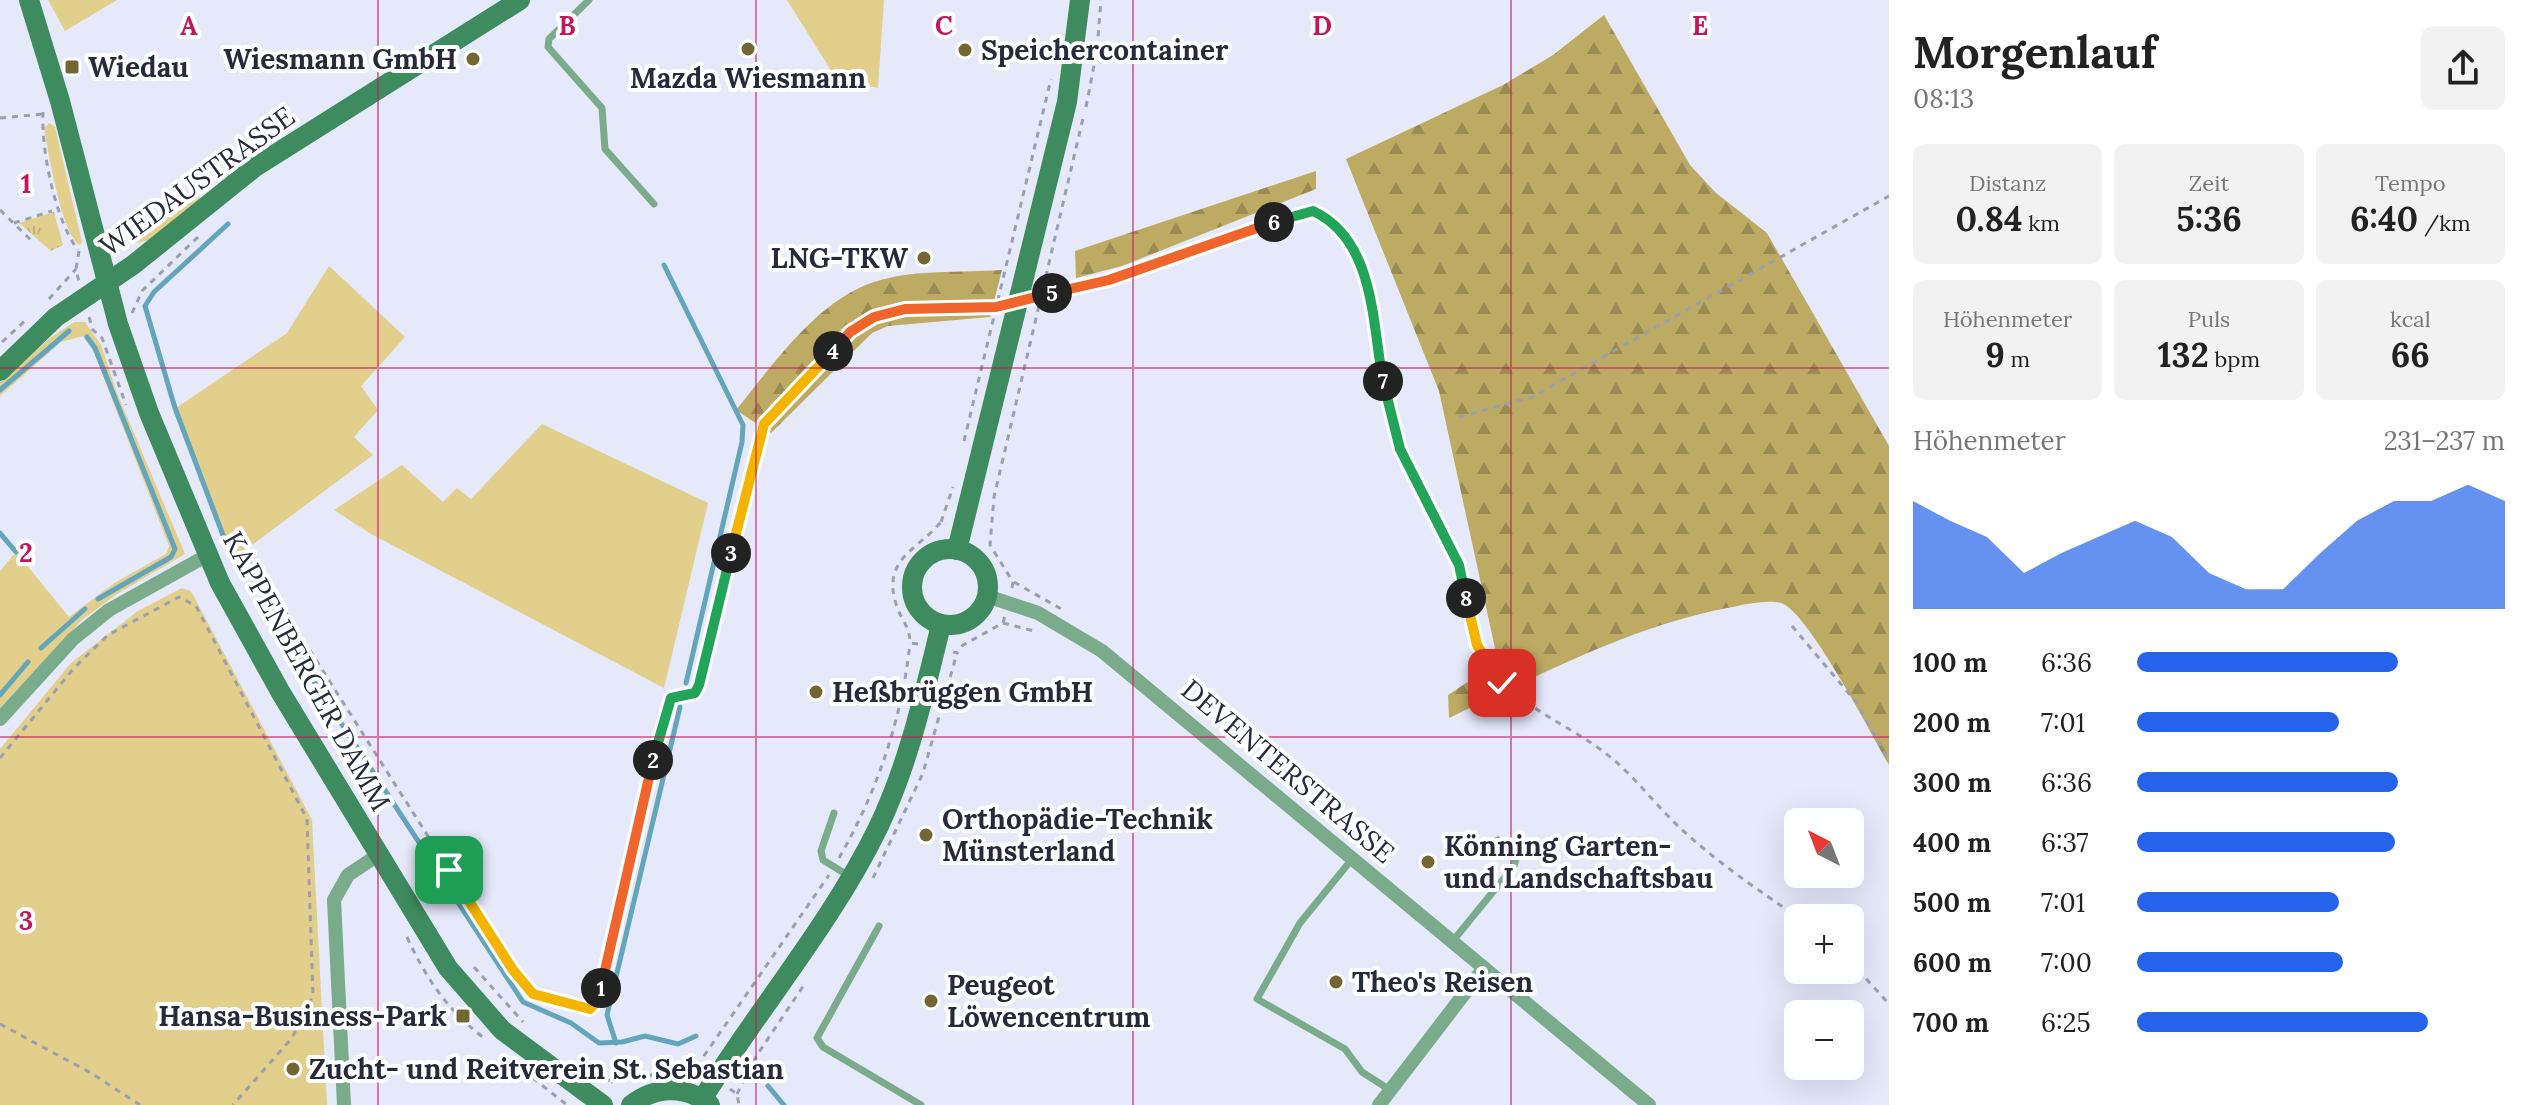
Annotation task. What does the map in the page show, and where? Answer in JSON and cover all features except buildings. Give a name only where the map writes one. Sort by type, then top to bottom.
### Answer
[{"type":"main road","points":[[29,0],[88,246]]},
{"type":"main road","name":"WIEDAUSTRASSE","points":[[0,371],[56,317],[106,283],[255,167],[520,0]]},
{"type":"main road","points":[[957,550],[1067,102],[1080,0]]},
{"type":"main road","name":"KAPPENBERGER DAMM","points":[[88,246],[106,283],[149,413],[206,556],[281,693],[378,855],[466,991],[534,1056],[603,1105]]},
{"type":"main road","points":[[957,550],[981,565],[986,575],[987,596],[974,617],[952,626],[941,625],[919,611],[911,586],[914,573],[929,555],[957,550]]},
{"type":"main road","points":[[631,1105],[648,1094],[667,1090],[685,1091],[706,1102],[851,877],[878,828],[901,772],[941,625]]},
{"type":"street","points":[[0,719],[73,639],[109,610],[206,556]]},
{"type":"street","name":"DEVENTERSTRASSE","points":[[987,596],[1008,601],[1060,623],[1102,651],[1649,1105]]},
{"type":"street","points":[[344,1105],[334,900],[348,875],[378,855]]},
{"type":"street","points":[[1379,1105],[1484,968]]},
{"type":"lane","points":[[589,0],[549,39],[548,47],[602,108],[605,149],[654,204]]},
{"type":"lane","points":[[834,813],[821,851],[823,860],[851,877]]},
{"type":"lane","points":[[1452,942],[1514,866],[1517,855],[1498,840]]},
{"type":"lane","points":[[1352,859],[1300,923],[1257,999],[1345,1049],[1362,1072],[1390,1090]]},
{"type":"lane","points":[[879,926],[817,1038],[823,1047],[921,1105]]},
{"type":"path","points":[[953,486],[941,522],[906,552],[894,580],[898,608],[908,625],[910,643],[957,653],[973,639],[1003,623],[1013,582],[990,545],[988,533],[999,469],[1093,73],[1101,0]]},
{"type":"path","points":[[964,441],[1053,67]]},
{"type":"path","points":[[43,105],[41,130],[67,235],[88,246]]},
{"type":"path","points":[[0,118],[43,114]]},
{"type":"path","points":[[1459,417],[1532,397],[1889,196]]},
{"type":"path","points":[[0,210],[34,243]]},
{"type":"path","points":[[14,223],[52,211]]},
{"type":"path","points":[[249,561],[257,567],[513,970],[533,994],[590,1009],[599,999],[665,709],[671,698],[695,693],[699,685],[764,424],[850,332],[874,317],[905,309],[996,307],[1018,302],[1109,280],[1313,211],[1339,227],[1361,267],[1373,310],[1376,344],[1400,449],[1459,565],[1477,645],[1488,665],[1502,683],[1533,710],[1571,727],[1615,761],[1680,828],[1784,907]]},
{"type":"path","points":[[102,338],[134,312],[142,291],[208,228]]},
{"type":"path","points":[[941,522],[963,528]]},
{"type":"path","points":[[0,758],[74,668],[108,635],[179,597],[196,606],[307,819],[313,996],[292,1038],[233,1105]]},
{"type":"path","points":[[1792,626],[1857,703],[1889,762]]},
{"type":"path","points":[[474,967],[528,1027]]},
{"type":"path","points":[[1864,976],[1889,1004]]},
{"type":"path","points":[[0,1024],[91,1073],[140,1105]]},
{"type":"path","points":[[587,1070],[611,1081]]},
{"type":"green space","points":[[48,0],[117,0],[65,31]]},
{"type":"green space","points":[[787,0],[884,0],[878,88],[837,80]]},
{"type":"green space","points":[[1604,15],[1690,165],[1716,193],[1767,233],[1889,446],[1889,765],[1839,676],[1807,627],[1792,611],[1775,602],[1754,603],[1690,617],[1619,640],[1449,718],[1448,695],[1498,662],[1439,391],[1346,159],[1503,85],[1553,55]]},
{"type":"green space","points":[[49,123],[55,127],[82,242],[80,245],[67,225],[57,192],[44,129]]},
{"type":"green space","points":[[1316,171],[1316,189],[1122,266],[1076,278],[1075,251]]},
{"type":"green space","points":[[199,188],[199,200],[150,240],[132,244],[128,233]]},
{"type":"green space","points":[[54,212],[63,245],[51,251],[19,223]]},
{"type":"green space","points":[[329,266],[405,337],[361,386],[378,410],[354,437],[373,455],[233,559],[176,408],[287,333]]},
{"type":"green space","points":[[1002,270],[990,317],[888,326],[872,333],[771,433],[736,410],[797,336],[853,291],[874,282],[905,275]]},
{"type":"green space","points":[[74,322],[85,322],[101,345],[117,393],[185,554],[117,594],[82,620],[0,708],[0,571],[16,552],[69,617],[116,582],[166,554],[169,546],[93,350],[83,336],[61,342],[0,396],[0,383],[50,338]]},
{"type":"green space","points":[[542,424],[708,503],[664,688],[371,534],[334,510],[402,465],[443,502],[457,488],[471,499]]},
{"type":"green space","points":[[182,588],[191,591],[312,820],[327,1105],[0,1105],[0,749],[71,663],[138,611]]},
{"type":"waterway","points":[[228,224],[154,292],[145,306],[175,408],[232,559]]},
{"type":"waterway","points":[[664,265],[743,425],[742,442],[686,683]]},
{"type":"waterway","points":[[0,390],[69,331]]},
{"type":"waterway","points":[[87,337],[95,348],[175,549],[171,557],[98,599]]},
{"type":"waterway","points":[[0,533],[16,552]]},
{"type":"waterway","points":[[252,576],[289,643],[523,1002],[571,1023],[599,1043],[622,1042],[645,1036],[678,1044],[696,1036]]},
{"type":"waterway","points":[[41,648],[85,609]]},
{"type":"waterway","points":[[0,695],[28,662]]},
{"type":"waterway","points":[[616,1043],[607,1015],[680,707]]},
{"type":"waterway","points":[[768,1086],[784,1105]]},
{"type":"place","name":"Mazda Wiesmann","points":[[748,49]]},
{"type":"place","name":"Speichercontainer","points":[[965,50]]},
{"type":"place","name":"Wiesmann GmbH","points":[[473,59]]},
{"type":"place","name":"Wiedau","points":[[72,67]]},
{"type":"place","name":"LNG-TKW","points":[[924,258]]},
{"type":"place","name":"Heßbrüggen GmbH","points":[[816,692]]},
{"type":"place","name":"Orthopädie-Technik Münsterland","points":[[926,835]]},
{"type":"place","name":"Könning Garten- und Landschaftsbau","points":[[1428,862]]},
{"type":"place","name":"Theo's Reisen","points":[[1336,982]]},
{"type":"place","name":"Peugeot Löwencentrum","points":[[931,1001]]},
{"type":"place","name":"Hansa-Business-Park","points":[[463,1016]]},
{"type":"place","name":"Zucht- und Reitverein St. Sebastian","points":[[293,1069]]},
{"type":"route","points":[[449,870],[513,970],[533,994],[590,1009],[599,999],[665,709],[671,698],[695,693],[699,685],[755,450],[764,424],[850,332],[874,317],[905,309],[965,305],[996,307],[1109,280],[1306,211],[1313,211],[1339,227],[1361,267],[1373,310],[1376,344],[1400,449],[1459,565],[1477,645],[1502,683]]}]
